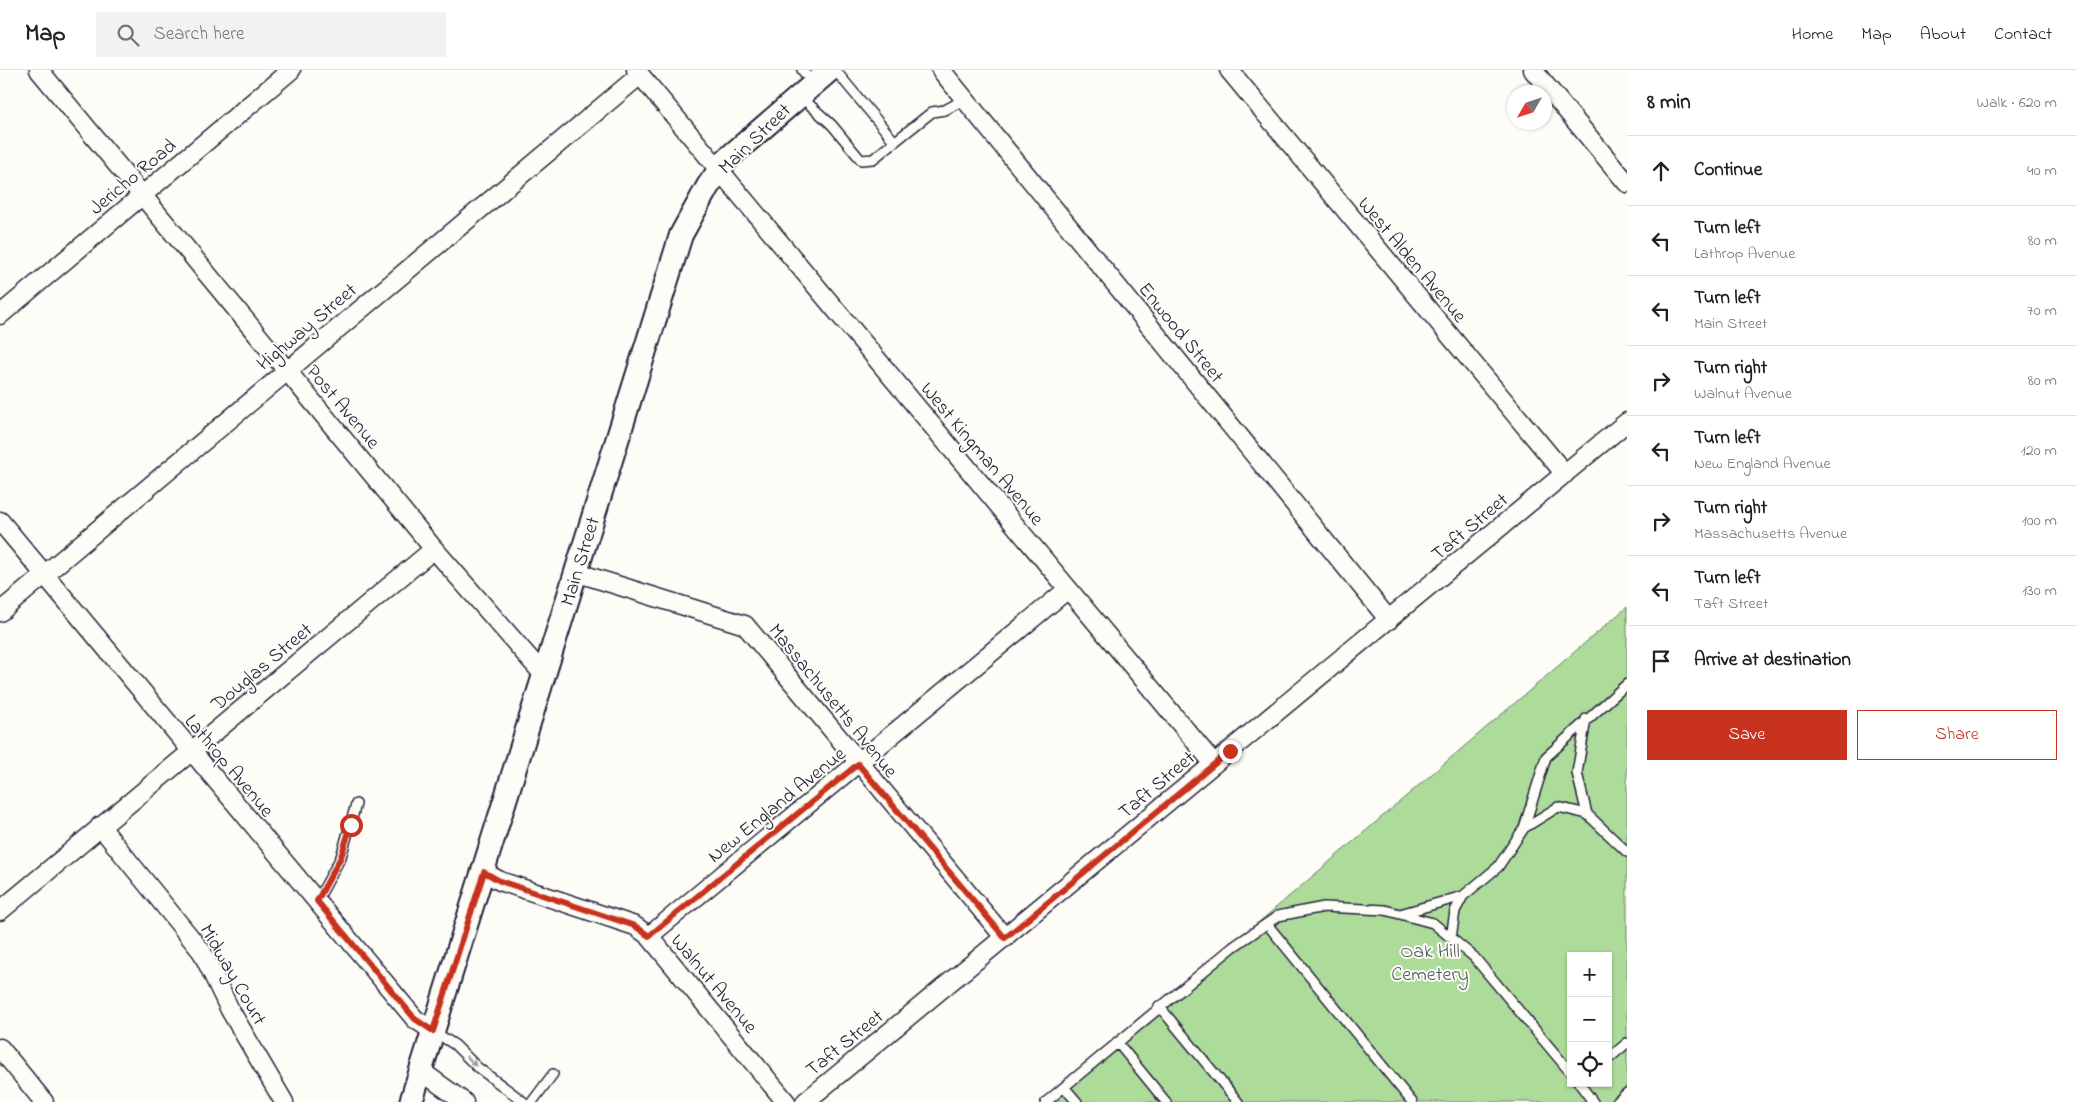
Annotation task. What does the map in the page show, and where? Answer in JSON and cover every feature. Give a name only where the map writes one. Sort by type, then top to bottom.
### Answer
[{"type":"street","name":"Post Avenue","points":[[39,70],[434,549],[543,674]]},
{"type":"street","name":"Jericho Road","points":[[0,315],[291,70]]},
{"type":"street","name":"Enwood Street","points":[[941,70],[1389,620]]},
{"type":"street","name":"West Alden Avenue","points":[[1229,70],[1565,474]]},
{"type":"street","points":[[1533,70],[1627,182]]},
{"type":"street","name":"West Kingman Avenue","points":[[638,73],[1214,764]]},
{"type":"street","name":"Highway Street","points":[[0,612],[638,73]]},
{"type":"street","name":"Main Street","points":[[411,1102],[681,235],[719,170],[739,147],[811,80]]},
{"type":"street","name":"Taft Street","points":[[805,1102],[1627,422]]},
{"type":"street","name":"Lathrop Avenue","points":[[0,521],[415,1019],[433,1031]]},
{"type":"street","name":"Douglas Street","points":[[0,910],[434,549]]},
{"type":"street","name":"Massachusetts Avenue","points":[[575,572],[744,625],[1005,938]]},
{"type":"street","name":"New England Avenue","points":[[649,936],[1068,589]]},
{"type":"street","name":"Midway Court","points":[[100,826],[202,952],[230,1010],[284,1102]]},
{"type":"street","name":"Walnut Avenue","points":[[484,872],[500,881],[635,926],[649,936],[786,1102]]},
{"type":"street","points":[[0,1048],[44,1102]]},
{"type":"street","points":[[421,1071],[464,1102]]},
{"type":"lane","points":[[836,70],[895,142]]},
{"type":"lane","points":[[811,80],[832,125],[861,160],[873,159],[932,112],[944,110],[965,99]]},
{"type":"lane","points":[[1451,938],[1455,911],[1463,896],[1498,867],[1524,828],[1546,757],[1627,684]]},
{"type":"lane","points":[[1586,719],[1577,773],[1587,814]]},
{"type":"lane","points":[[317,901],[341,857],[356,804]]},
{"type":"lane","points":[[1524,828],[1558,807],[1587,814],[1627,852]]},
{"type":"lane","points":[[1400,914],[1463,896]]},
{"type":"lane","points":[[1046,1102],[1232,947],[1278,916],[1324,907],[1385,910],[1432,923],[1474,957],[1567,1068]]},
{"type":"lane","points":[[1267,924],[1412,1102]]},
{"type":"lane","points":[[1159,1006],[1238,1102]]},
{"type":"lane","points":[[433,1031],[455,1045],[477,1067],[524,1102]]},
{"type":"lane","points":[[1117,1042],[1166,1102]]},
{"type":"lane","points":[[1612,1056],[1627,1043]]},
{"type":"lane","points":[[532,1102],[553,1074]]},
{"type":"lane","points":[[1064,1087],[1077,1102]]},
{"type":"lane","points":[[1582,1087],[1593,1102]]},
{"type":"lane","points":[[1617,1102],[1627,1093]]},
{"type":"green space","name":"Oak Hill Cemetery","points":[[1627,607],[1627,1102],[1049,1102]]},
{"type":"route","points":[[351,825],[341,857],[317,901],[415,1019],[433,1031],[484,872],[500,881],[635,926],[649,936],[858,764],[991,924],[1005,938],[1230,751]]}]
